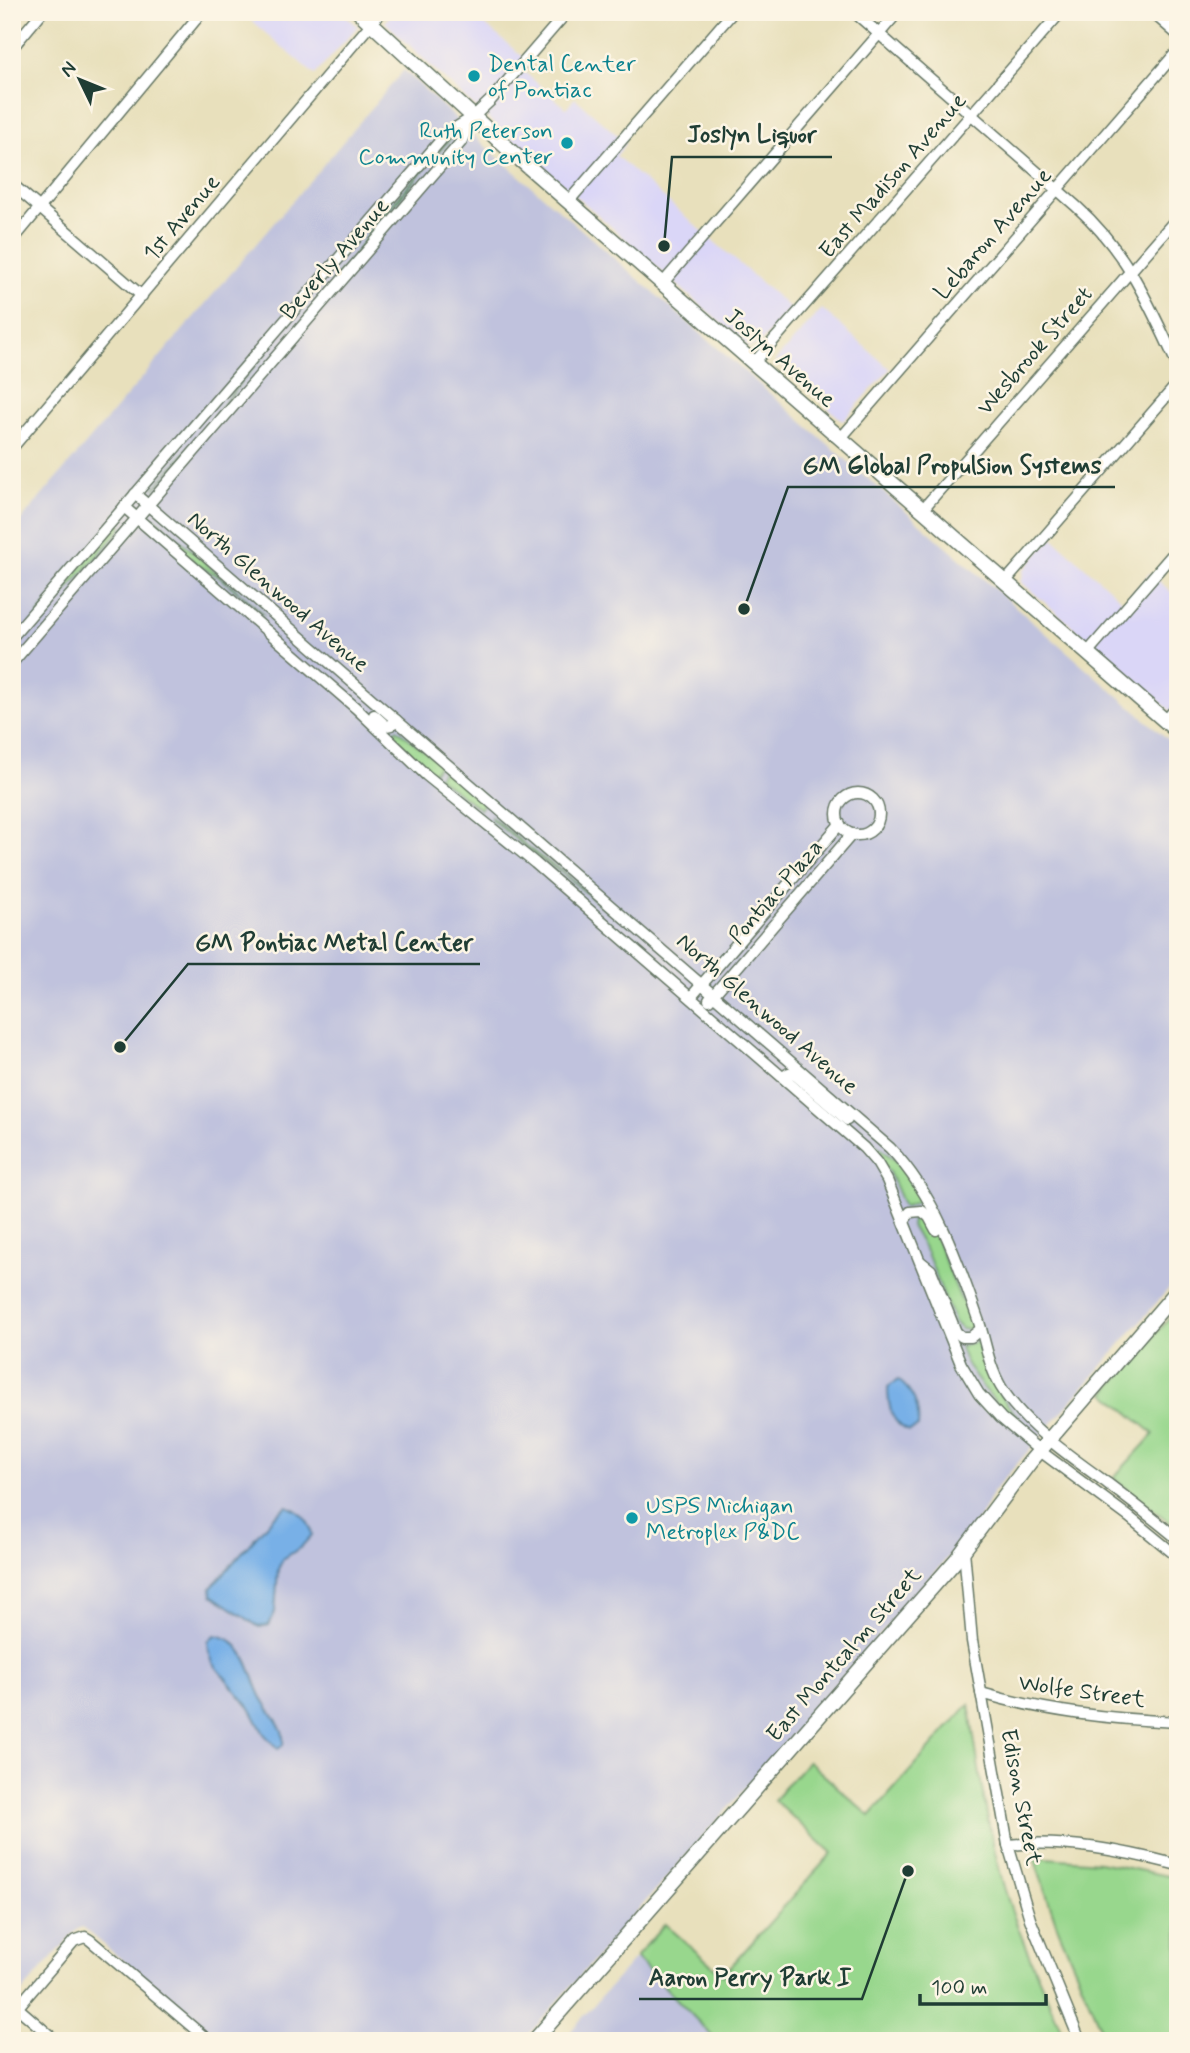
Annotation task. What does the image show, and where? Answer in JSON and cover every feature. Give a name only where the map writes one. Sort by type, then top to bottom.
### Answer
[{"type":"main road","name":"Joslyn Avenue","points":[[359,12],[376,18],[473,117],[568,202],[1178,732]]},
{"type":"main road","name":"East Montcalm Street","points":[[534,2041],[964,1550],[1045,1445],[1178,1290]]},
{"type":"street","points":[[12,48],[42,12]]},
{"type":"street","points":[[12,241],[202,12]]},
{"type":"street","points":[[473,117],[567,12]]},
{"type":"street","points":[[568,202],[733,12]]},
{"type":"street","points":[[854,12],[1099,229],[1131,271],[1178,366]]},
{"type":"street","points":[[662,284],[898,12]]},
{"type":"street","name":"East Madison Avenue","points":[[754,364],[1061,12]]},
{"type":"street","points":[[1152,12],[1178,37]]},
{"type":"street","name":"1st Avenue","points":[[12,448],[376,18]]},
{"type":"street","name":"Lebaron Avenue","points":[[840,439],[1175,54]]},
{"type":"street","name":"Beverly Avenue","points":[[12,637],[447,133],[473,117]]},
{"type":"street","name":"Beverly Avenue","points":[[12,663],[461,142],[473,117]]},
{"type":"street","points":[[12,184],[142,296]]},
{"type":"street","name":"Wesbrook Street","points":[[922,510],[1178,217]]},
{"type":"street","points":[[1005,582],[1178,383]]},
{"type":"street","name":"North Glenwood Avenue","points":[[135,494],[890,1148],[911,1172],[932,1205],[976,1314],[1001,1387],[1045,1445],[1178,1557]]},
{"type":"street","name":"North Glenwood Avenue","points":[[124,507],[363,714],[417,768],[535,863],[871,1156],[887,1180],[961,1364],[971,1382],[996,1412],[1178,1539]]},
{"type":"street","points":[[1087,653],[1178,548]]},
{"type":"street","name":"North Glenwood Avenue","points":[[310,668],[338,682],[384,725],[391,725],[396,720]]},
{"type":"street","points":[[1165,721],[1178,706]]},
{"type":"street","points":[[862,793],[872,799],[879,814],[876,825],[868,833],[852,834],[840,824],[839,807],[846,797],[862,793]]},
{"type":"street","name":"North Glenwood Avenue","points":[[481,819],[486,811],[490,811],[537,851],[566,867]]},
{"type":"street","name":"Pontiac Plaza","points":[[691,997],[840,824]]},
{"type":"street","name":"Pontiac Plaza","points":[[703,1007],[852,834]]},
{"type":"street","name":"North Glenwood Avenue","points":[[535,863],[562,878],[605,915],[612,917],[617,911]]},
{"type":"street","name":"North Glenwood Avenue","points":[[783,1077],[789,1073],[794,1074],[864,1133],[890,1148]]},
{"type":"street","name":"North Glenwood Avenue","points":[[904,1221],[907,1215],[918,1210],[926,1213],[959,1288],[976,1314]]},
{"type":"street","name":"North Glenwood Avenue","points":[[919,1260],[931,1270],[956,1332],[966,1338],[981,1329]]},
{"type":"street","name":"Edison Street","points":[[964,1550],[970,1625],[1008,1844],[1025,1905],[1080,2041]]},
{"type":"street","name":"Wolfe Street","points":[[981,1693],[1024,1705],[1077,1714],[1178,1722]]},
{"type":"street","points":[[1008,1844],[1093,1848],[1178,1865]]},
{"type":"street","points":[[56,2041],[15,2011],[74,1941],[83,1937],[90,1940],[209,2041]]},
{"type":"shaded area","points":[[241,12],[341,12],[358,26],[315,75]]},
{"type":"shaded area","points":[[393,12],[470,12],[530,63],[523,71],[566,108],[575,98],[626,143],[616,156],[790,308],[759,344],[748,347],[457,91],[385,22]]},
{"type":"shaded area","points":[[404,70],[486,147],[1178,748],[1178,1278],[993,1492],[981,1515],[949,1556],[523,2041],[218,2041],[83,1927],[77,1929],[12,2004],[12,531]]},
{"type":"shaded area","points":[[822,309],[890,369],[843,421],[775,361]]},
{"type":"shaded area","points":[[1052,537],[1124,602],[1150,573],[1178,598],[1178,717],[1021,582],[1024,570]]},
{"type":"shaded area","points":[[636,1957],[717,2041],[562,2041]]},
{"type":"green space","points":[[450,137],[394,205],[371,238],[333,282],[372,227]]},
{"type":"green space","points":[[263,354],[218,416],[154,489],[215,417],[240,381]]},
{"type":"green space","points":[[152,519],[156,519],[265,615],[222,579],[197,564],[152,524]]},
{"type":"green space","points":[[118,523],[121,524],[121,529],[42,619],[38,615]]},
{"type":"green space","points":[[397,729],[441,764],[432,773],[391,735]]},
{"type":"green space","points":[[445,768],[482,801],[480,809],[437,777]]},
{"type":"green space","points":[[491,816],[538,855],[564,872],[609,912],[562,873],[537,857],[491,819]]},
{"type":"green space","points":[[792,1077],[895,1160],[922,1200],[904,1207],[889,1172],[872,1148]]},
{"type":"green space","points":[[916,1217],[921,1217],[931,1226],[959,1295],[973,1321],[970,1330],[961,1329],[954,1322],[927,1253],[911,1226]]},
{"type":"green space","points":[[1178,1308],[1178,1529],[1113,1478],[1154,1434],[1105,1393]]},
{"type":"green space","points":[[979,1341],[997,1389],[1028,1430],[998,1404],[970,1369],[960,1347]]},
{"type":"green space","points":[[969,1704],[988,1819],[1004,1887],[1025,1946],[1066,2041],[717,2041],[636,1957],[665,1924],[723,1975],[832,1853],[774,1800],[808,1761],[870,1816]]},
{"type":"green space","points":[[1034,1857],[1099,1862],[1178,1878],[1178,2041],[1106,2041],[1057,1926]]},
{"type":"water","points":[[898,1380],[908,1389],[917,1406],[918,1427],[909,1431],[894,1419],[890,1407],[888,1387]]},
{"type":"water","points":[[287,1506],[304,1517],[312,1535],[301,1547],[283,1559],[278,1569],[275,1612],[269,1625],[259,1627],[212,1595],[211,1588],[273,1517]]},
{"type":"water","points":[[214,1635],[233,1642],[246,1658],[261,1696],[282,1731],[283,1745],[278,1749],[264,1734],[250,1708],[213,1663],[208,1642]]},
{"type":"place","name":"Dental Center of Pontiac","points":[[474,76]]},
{"type":"place","name":"Ruth Peterson Community Center","points":[[567,143]]},
{"type":"place","name":"Joslyn Liquor","points":[[664,246]]},
{"type":"place","name":"GM Global Propulsion Systems","points":[[744,609]]},
{"type":"place","name":"GM Pontiac Metal Center","points":[[120,1047]]},
{"type":"place","name":"USPS Michigan Metroplex P&DC","points":[[632,1518]]},
{"type":"place","name":"Aaron Perry Park I","points":[[908,1871]]}]
